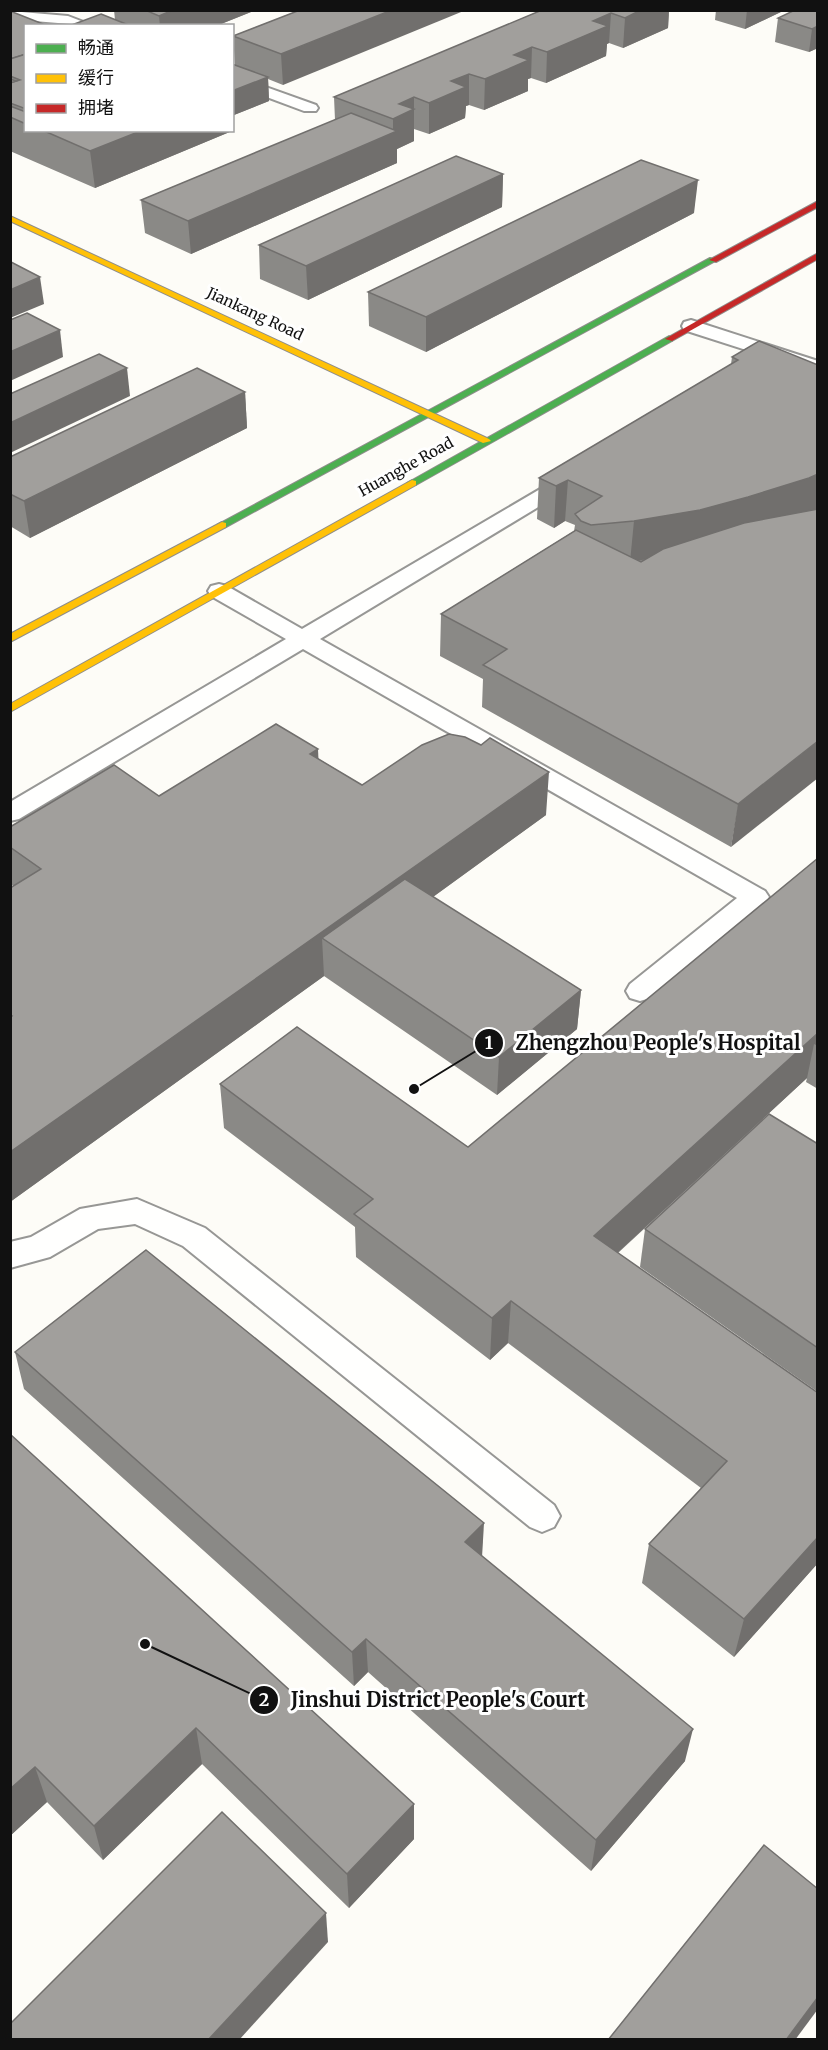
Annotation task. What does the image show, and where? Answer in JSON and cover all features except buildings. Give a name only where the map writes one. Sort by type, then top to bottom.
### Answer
[{"type":"main road","name":"Huanghe Road","points":[[10,639],[818,203]]},
{"type":"main road","name":"Jiankang Road","points":[[10,218],[486,441]]},
{"type":"main road","name":"Huanghe Road","points":[[10,709],[818,255]]},
{"type":"lane","points":[[56,19],[81,10]]},
{"type":"lane","points":[[10,15],[56,19],[78,24]]},
{"type":"lane","points":[[234,80],[310,108]]},
{"type":"lane","points":[[692,326],[818,367]]},
{"type":"lane","points":[[774,375],[800,383]]},
{"type":"lane","points":[[10,813],[589,468]]},
{"type":"lane","points":[[219,591],[756,897],[640,991]]},
{"type":"lane","points":[[10,1255],[39,1248],[91,1218],[137,1211],[194,1237],[542,1516]]},
{"type":"traffic: fast","points":[[222,525],[713,260]]},
{"type":"traffic: fast","points":[[412,483],[669,339]]},
{"type":"traffic: slow","points":[[10,218],[486,441]]},
{"type":"traffic: slow","points":[[10,709],[412,483]]},
{"type":"traffic: slow","points":[[10,639],[222,525]]},
{"type":"traffic: jam","points":[[713,260],[818,203]]},
{"type":"traffic: jam","points":[[669,339],[818,255]]},
{"type":"place","name":"Zhengzhou People's Hospital","points":[[414,1089]]},
{"type":"place","name":"Jinshui District People's Court","points":[[145,1644]]}]
